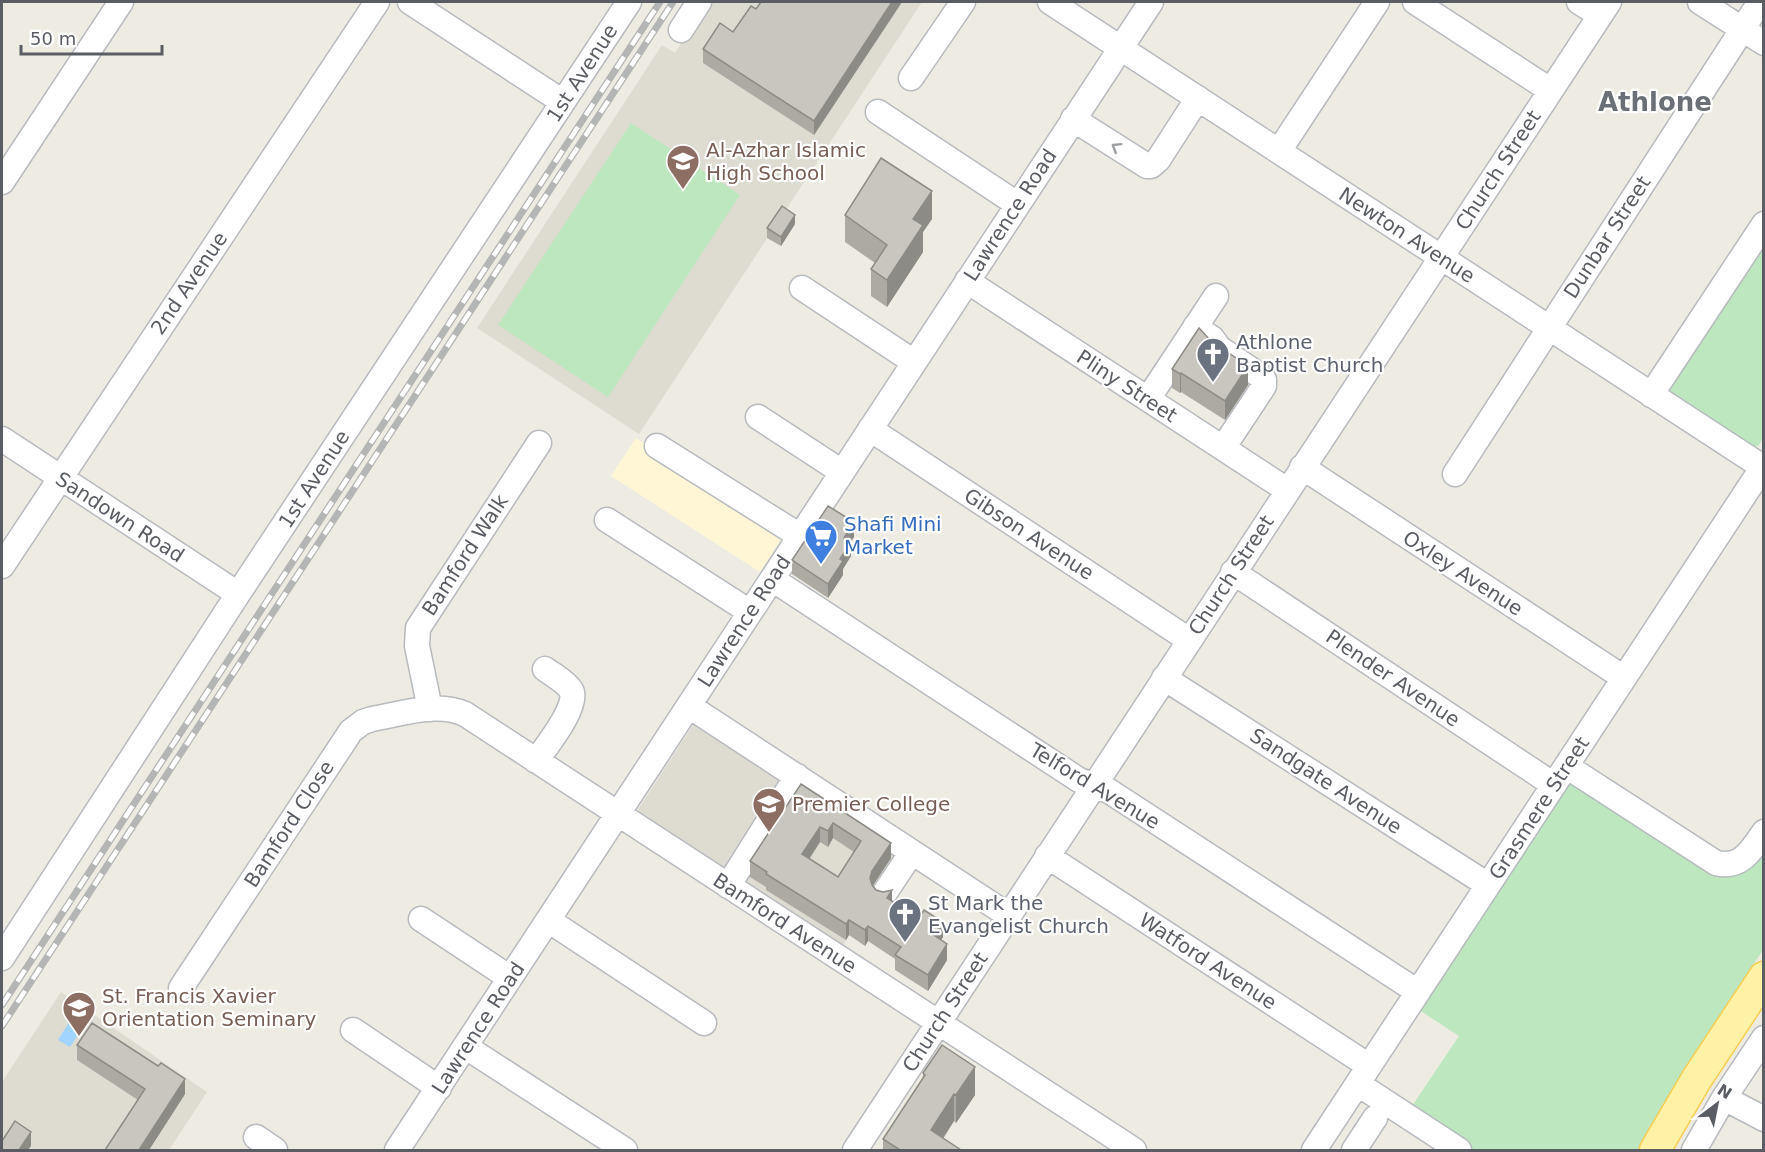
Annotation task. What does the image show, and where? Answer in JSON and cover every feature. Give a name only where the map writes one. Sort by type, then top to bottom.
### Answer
[{"type":"main road","points":[[1655,1150],[1696,1080],[1764,976]]},
{"type":"street","points":[[2,182],[121,2]]},
{"type":"street","name":"2nd Avenue","points":[[2,566],[59,477],[377,2]]},
{"type":"street","points":[[410,2],[563,102]]},
{"type":"street","name":"1st Avenue","points":[[2,958],[238,594],[628,2]]},
{"type":"street","points":[[681,30],[699,2]]},
{"type":"street","points":[[911,78],[963,2]]},
{"type":"street","name":"Newton Avenue","points":[[1050,2],[1763,467]]},
{"type":"street","name":"Lawrence Road","points":[[397,1150],[1151,2]]},
{"type":"street","points":[[1279,151],[1377,2]]},
{"type":"street","points":[[1415,2],[1550,90]]},
{"type":"street","points":[[1579,2],[1604,8]]},
{"type":"street","points":[[1700,2],[1764,43]]},
{"type":"street","name":"Dunbar Street","points":[[1455,474],[1760,2]]},
{"type":"street","name":"Church Street","points":[[855,1150],[1604,8]]},
{"type":"street","points":[[1073,119],[1147,166],[1151,166],[1158,160],[1198,98]]},
{"type":"street","points":[[878,112],[1017,204]]},
{"type":"street","points":[[1651,395],[1764,224]]},
{"type":"street","name":"Pliny Street","points":[[967,281],[1287,490]]},
{"type":"street","points":[[802,288],[914,362]]},
{"type":"street","points":[[1148,399],[1216,296]]},
{"type":"street","points":[[1196,327],[1212,338],[1219,348],[1264,380],[1264,386],[1223,448]]},
{"type":"street","points":[[758,417],[842,472]]},
{"type":"street","name":"Gibson Avenue","points":[[870,429],[1189,640]]},
{"type":"street","name":"Sandown Road","points":[[2,439],[238,594]]},
{"type":"street","name":"Bamford Walk","points":[[430,709],[417,646],[418,628],[538,443]]},
{"type":"street","points":[[657,446],[800,536]]},
{"type":"street","name":"Oxley Avenue","points":[[1302,467],[1623,678]]},
{"type":"street","name":"Grasmere Street","points":[[1333,1148],[1364,1075],[1763,467]]},
{"type":"street","points":[[607,520],[750,612]]},
{"type":"street","name":"Plender Avenue","points":[[1233,572],[1560,776],[1716,863],[1730,865],[1743,860],[1764,832]]},
{"type":"street","name":"Telford Avenue","points":[[772,579],[1079,780],[1109,791],[1418,992]]},
{"type":"street","points":[[536,761],[573,704],[570,689],[545,669]]},
{"type":"street","name":"Sandgate Avenue","points":[[1164,678],[1488,885]]},
{"type":"street","points":[[689,705],[1008,915]]},
{"type":"street","name":"Bamford Avenue","points":[[430,709],[448,708],[465,714],[1134,1150]]},
{"type":"street","name":"Bamford Close","points":[[181,988],[351,730],[372,719],[430,709]]},
{"type":"street","points":[[728,886],[797,776]]},
{"type":"street","points":[[884,894],[912,852]]},
{"type":"street","name":"Watford Avenue","points":[[1047,856],[1364,1075],[1459,1150]]},
{"type":"street","points":[[421,919],[510,978]]},
{"type":"street","points":[[548,920],[704,1023]]},
{"type":"street","points":[[353,1030],[439,1088]]},
{"type":"street","points":[[1694,1150],[1724,1098],[1764,1038]]},
{"type":"street","points":[[466,1047],[625,1150]]},
{"type":"street","points":[[1724,1098],[1764,1119]]},
{"type":"street","points":[[1333,1148],[1376,1119]]},
{"type":"shaded area","name":"Al-Azhar Islamic High School","points":[[708,2],[922,2],[639,434],[477,328],[662,45],[675,53]]},
{"type":"shaded area","points":[[636,438],[784,534],[760,572],[611,476]]},
{"type":"shaded area","name":"Premier College","points":[[695,722],[900,856],[843,945],[637,811]]},
{"type":"shaded area","name":"St. Francis Xavier Orientation Seminary","points":[[61,992],[207,1092],[169,1150],[2,1150],[2,1082]]},
{"type":"green space","points":[[631,123],[740,195],[608,397],[498,325]]},
{"type":"green space","points":[[1763,238],[1763,438],[1754,448],[1668,395],[1665,387]]},
{"type":"green space","points":[[1566,780],[1697,865],[1701,863],[1723,873],[1737,875],[1749,866],[1763,846],[1763,950],[1726,1005],[1638,1150],[1474,1150],[1410,1109],[1459,1036],[1416,1008]]},
{"type":"water","points":[[73,1016],[85,1024],[70,1047],[58,1040]]},
{"type":"building","points":[[761,2],[892,2],[814,121],[703,49],[720,23],[733,32],[751,6],[756,9]]},
{"type":"building","points":[[881,158],[932,191],[913,219],[923,225],[887,280],[871,269],[887,245],[845,215]]},
{"type":"building","points":[[782,206],[795,215],[781,237],[767,228]]},
{"type":"building","points":[[1199,328],[1211,341],[1248,366],[1225,401],[1172,369]]},
{"type":"building","name":"Shafi Mini Market","points":[[828,506],[854,522],[844,538],[851,542],[840,559],[843,561],[828,584],[792,560]]},
{"type":"building","points":[[801,784],[891,843],[872,871],[870,878],[872,885],[876,890],[883,892],[892,890],[887,898],[919,918],[924,910],[943,922],[934,935],[947,944],[928,975],[895,955],[901,947],[868,926],[865,930],[849,920],[846,924],[766,874],[767,872],[750,861]],"holes":[[[833,823],[861,841],[838,877],[802,854],[820,827],[828,831]]]},
{"type":"building","points":[[92,1023],[158,1066],[161,1063],[185,1079],[139,1150],[105,1150],[145,1089],[77,1045]]},
{"type":"building","points":[[942,1045],[975,1067],[931,1130],[961,1150],[900,1150],[883,1139]]},
{"type":"building","points":[[15,1121],[31,1132],[19,1150],[2,1150],[2,1141]]},
{"type":"railway","points":[[2,1005],[660,2]]},
{"type":"railway","points":[[2,1026],[673,2]]},
{"type":"place","name":"Al-Azhar Islamic High School","points":[[683,190]]},
{"type":"place","name":"Athlone Baptist Church","points":[[1213,383]]},
{"type":"place","name":"Shafi Mini Market","points":[[821,565]]},
{"type":"place","name":"Premier College","points":[[769,833]]},
{"type":"place","name":"St Mark the Evangelist Church","points":[[905,943]]},
{"type":"place","name":"St. Francis Xavier Orientation Seminary","points":[[79,1037]]},
{"type":"district","name":"Athlone","points":[[1655,102]]}]
